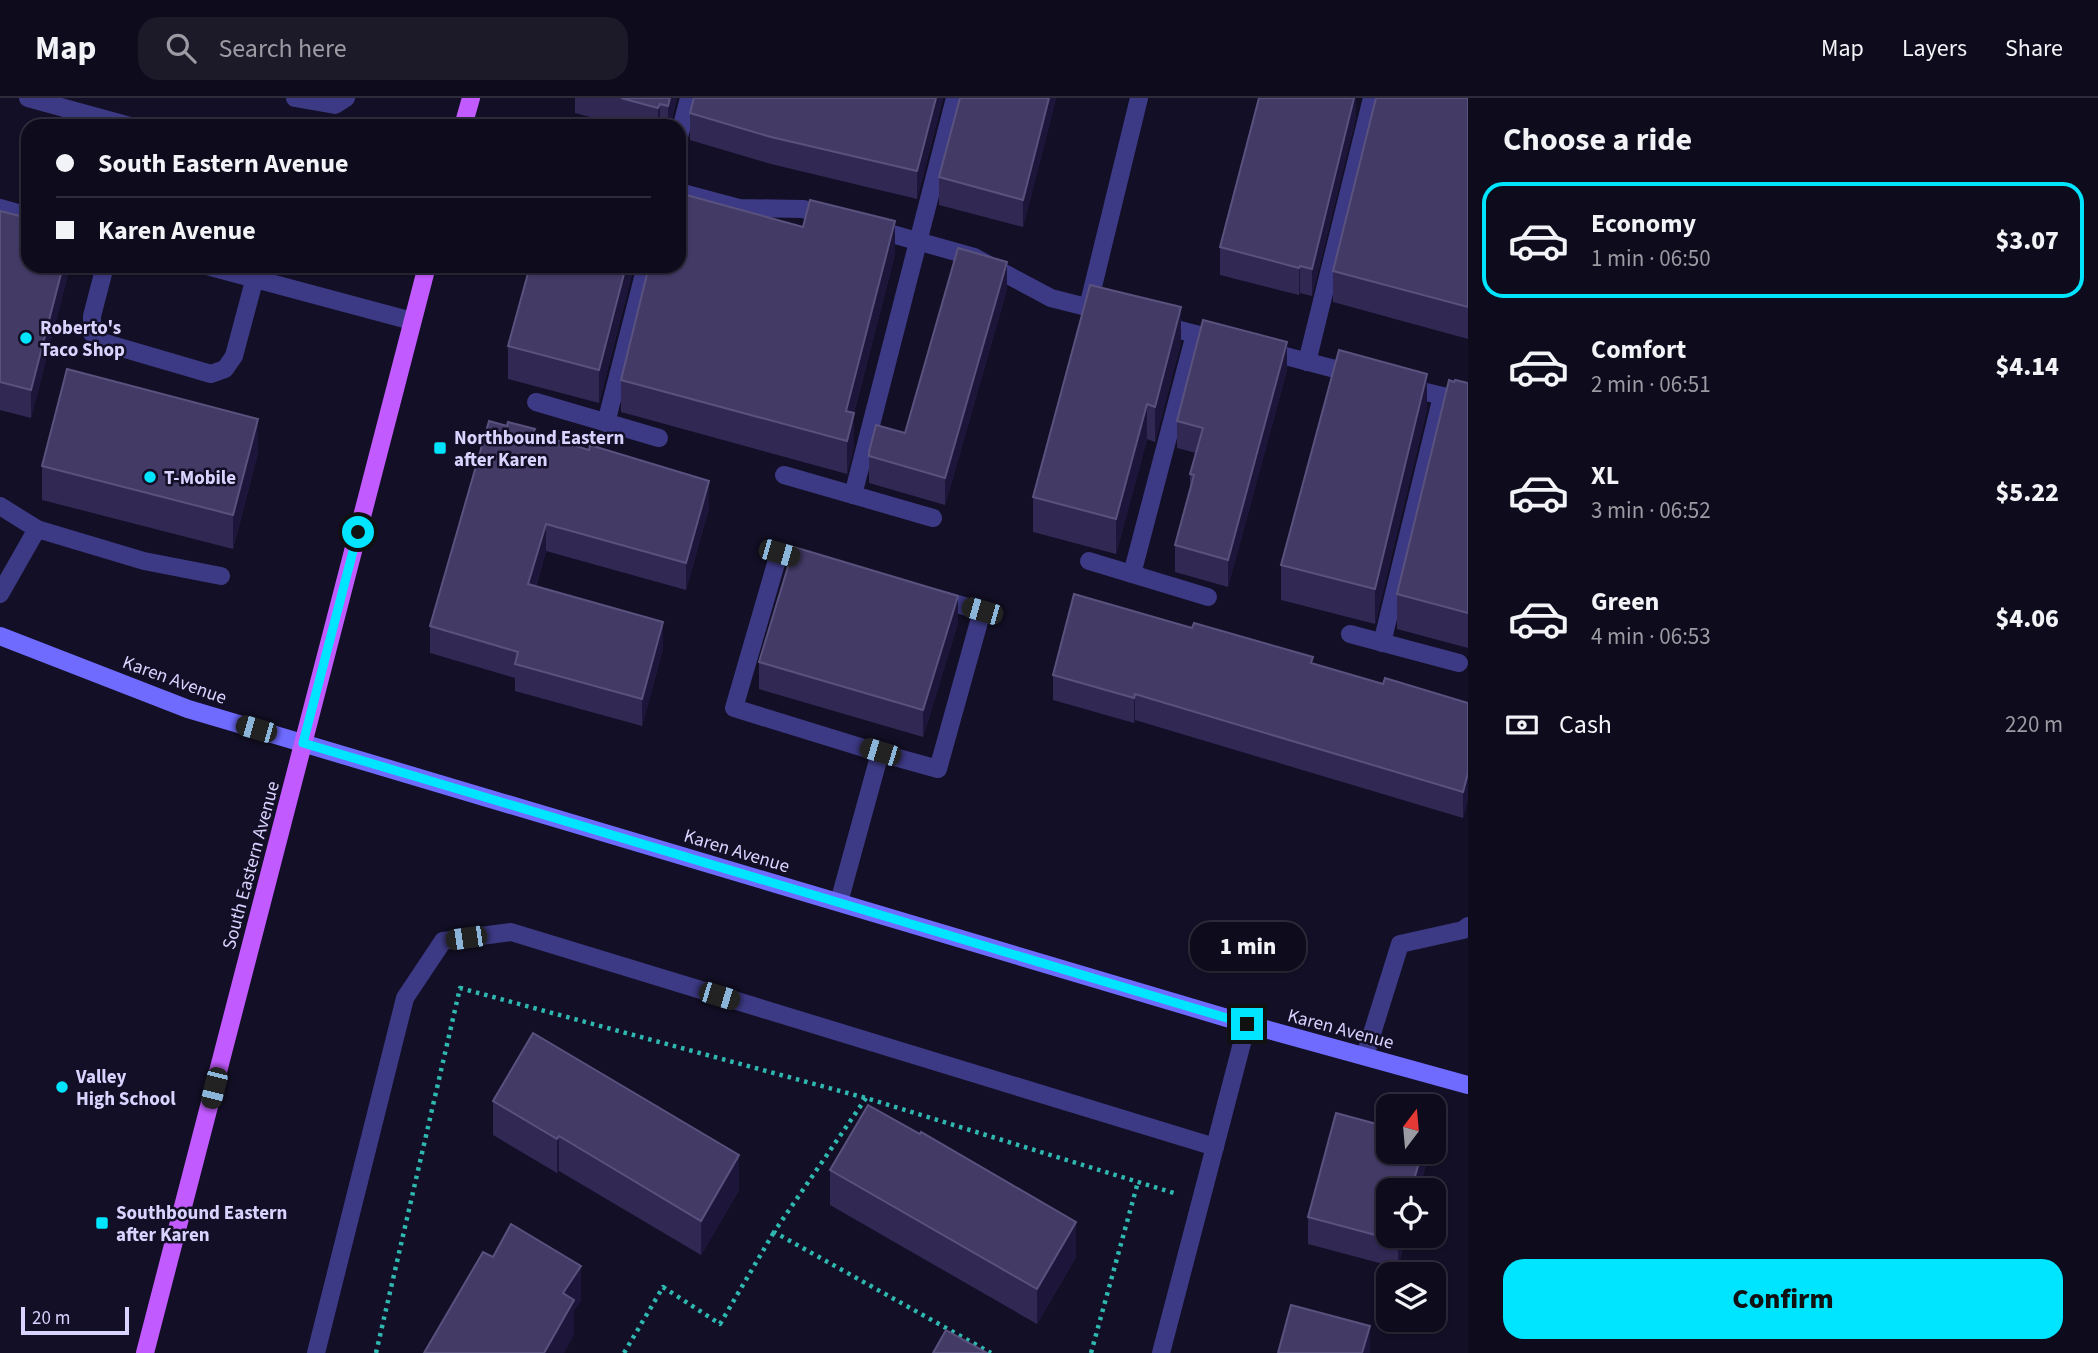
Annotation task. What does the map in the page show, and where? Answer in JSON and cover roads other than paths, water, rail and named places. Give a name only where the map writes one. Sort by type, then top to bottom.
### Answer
[{"type":"main road","points":[[465,119],[471,98]]},
{"type":"main road","name":"South Eastern Avenue","points":[[145,1353],[424,273]]},
{"type":"street","points":[[28,98],[104,119]]},
{"type":"street","points":[[295,98],[335,105],[346,98]]},
{"type":"street","points":[[684,119],[689,98]]},
{"type":"street","points":[[853,495],[955,98]]},
{"type":"street","points":[[1088,307],[1139,98]]},
{"type":"street","points":[[1307,362],[1372,98]]},
{"type":"street","points":[[686,194],[739,208],[803,209],[974,257],[1051,298],[1468,402]]},
{"type":"street","points":[[0,208],[21,214]]},
{"type":"street","points":[[103,273],[92,316],[92,333],[105,343],[211,374],[225,369],[234,356],[256,273]]},
{"type":"street","points":[[259,273],[412,321]]},
{"type":"street","points":[[606,423],[644,273]]},
{"type":"street","points":[[1132,574],[1195,334]]},
{"type":"street","points":[[1382,643],[1443,396]]},
{"type":"street","points":[[536,402],[659,438]]},
{"type":"street","points":[[784,475],[933,518]]},
{"type":"street","points":[[0,506],[37,529],[144,561],[222,576]]},
{"type":"street","points":[[0,594],[37,529]]},
{"type":"street","points":[[830,567],[779,553],[734,708],[938,769],[982,611],[919,593]]},
{"type":"street","points":[[1089,561],[1208,597]]},
{"type":"street","points":[[1350,634],[1459,663]]},
{"type":"street","name":"Karen Avenue","points":[[0,636],[188,709],[1247,1024],[1468,1085]]},
{"type":"street","points":[[839,902],[880,752]]},
{"type":"street","points":[[1365,1056],[1400,944],[1463,930],[1468,926]]},
{"type":"street","points":[[316,1353],[405,998],[443,941],[511,932],[1215,1147]]},
{"type":"street","points":[[1161,1353],[1247,1024]]},
{"type":"place","name":"Roberto's Taco Shop","points":[[26,338]]},
{"type":"place","name":"Northbound Eastern after Karen","points":[[440,448]]},
{"type":"place","name":"T-Mobile","points":[[150,477]]},
{"type":"place","name":"Valley High School","points":[[62,1087]]},
{"type":"place","name":"Southbound Eastern after Karen","points":[[102,1223]]}]
